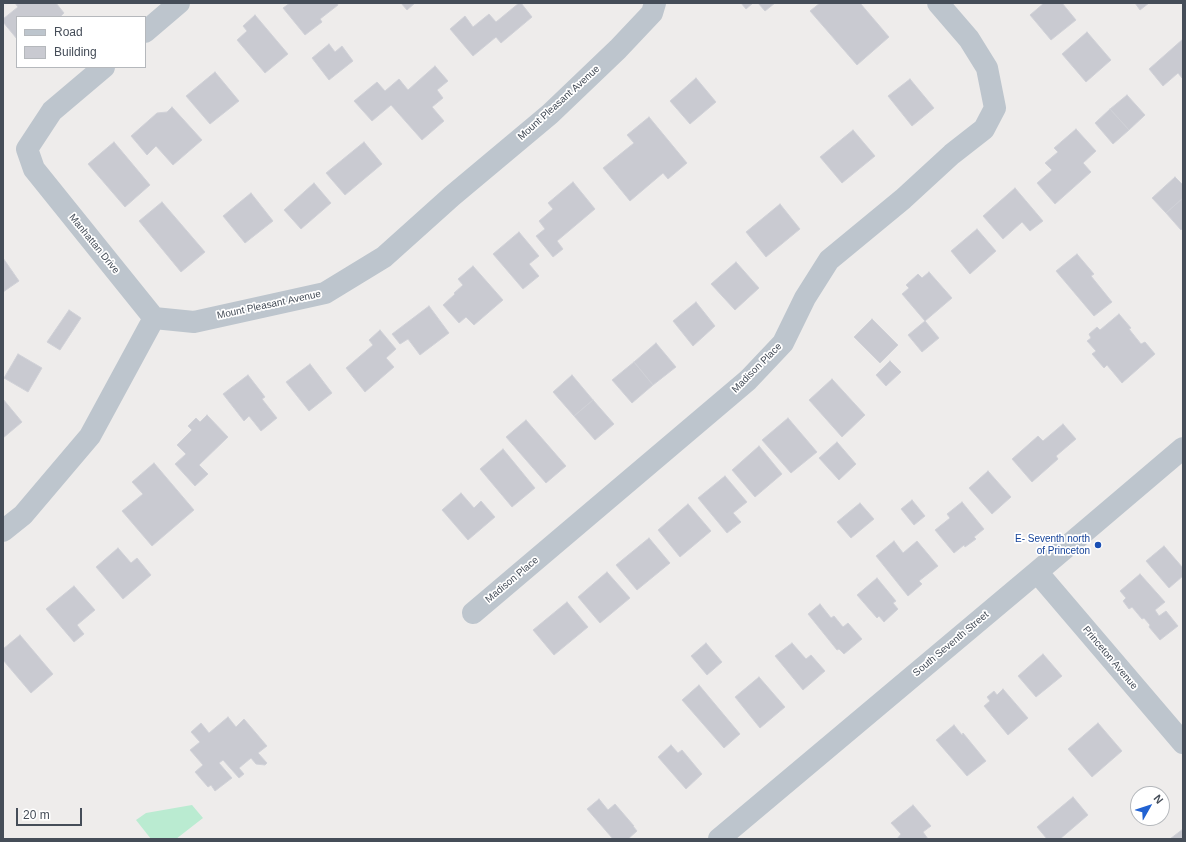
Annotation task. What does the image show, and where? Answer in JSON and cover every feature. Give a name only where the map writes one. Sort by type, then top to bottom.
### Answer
[{"type":"street","points":[[146,31],[179,3]]},
{"type":"street","name":"Mount Pleasant Avenue","points":[[154,318],[194,322],[325,293],[384,257],[452,196],[550,114],[618,49],[652,13],[655,3]]},
{"type":"street","name":"Madison Place","points":[[473,612],[748,380],[783,343],[805,298],[829,260],[902,199],[952,154],[984,129],[995,108],[988,68],[969,39],[938,3]]},
{"type":"street","name":"Manhattan Drive","points":[[103,68],[52,111],[27,150],[34,169],[154,318]]},
{"type":"street","points":[[3,531],[23,515],[90,436],[154,318]]},
{"type":"street","name":"South Seventh Street","points":[[719,839],[1183,448]]},
{"type":"street","name":"Princeton Avenue","points":[[1037,572],[1183,743]]},
{"type":"green space","points":[[192,805],[203,818],[176,839],[151,839],[136,820],[146,813]]},
{"type":"building","points":[[15,3],[56,3],[64,13],[61,16],[16,16],[16,38],[3,22],[3,19],[18,7]]},
{"type":"building","points":[[290,3],[337,3],[338,5],[320,19],[322,22],[305,35],[283,8]]},
{"type":"building","points":[[401,3],[415,3],[407,10]]},
{"type":"building","points":[[519,3],[521,3],[532,17],[501,43],[496,37],[473,56],[450,29],[465,16],[473,27],[489,14],[496,22]]},
{"type":"building","points":[[741,3],[753,3],[746,9]]},
{"type":"building","points":[[758,3],[775,3],[765,11]]},
{"type":"building","points":[[820,3],[860,3],[889,37],[857,65],[810,11]]},
{"type":"building","points":[[1044,3],[1062,3],[1076,20],[1051,40],[1030,15]]},
{"type":"building","points":[[1135,3],[1149,3],[1140,10]]},
{"type":"building","points":[[255,15],[288,54],[265,73],[237,40],[247,31],[243,26]]},
{"type":"building","points":[[1087,32],[1111,60],[1086,82],[1062,54]]},
{"type":"building","points":[[1183,39],[1183,77],[1182,78],[1178,73],[1163,86],[1149,69]]},
{"type":"building","points":[[329,44],[335,52],[342,46],[353,61],[329,80],[312,58]]},
{"type":"building","points":[[435,66],[448,81],[437,90],[443,98],[432,107],[444,121],[422,140],[391,105],[372,121],[354,101],[377,82],[385,91],[399,79],[408,90]]},
{"type":"building","points":[[215,72],[239,101],[210,124],[186,96]]},
{"type":"building","points":[[696,78],[716,102],[690,124],[670,101]]},
{"type":"building","points":[[910,79],[934,108],[912,126],[888,96]]},
{"type":"building","points":[[1127,95],[1145,115],[1129,130],[1110,109]]},
{"type":"building","points":[[172,107],[202,140],[173,165],[156,146],[147,155],[131,136],[157,113],[167,112]]},
{"type":"building","points":[[1110,109],[1129,130],[1113,144],[1095,123]]},
{"type":"building","points":[[649,117],[687,163],[668,179],[663,173],[630,201],[603,168],[634,143],[627,135]]},
{"type":"building","points":[[1076,129],[1096,151],[1083,163],[1091,172],[1055,204],[1037,183],[1052,170],[1045,163],[1058,152],[1054,148]]},
{"type":"building","points":[[853,130],[875,156],[842,183],[820,157]]},
{"type":"building","points":[[114,142],[150,185],[125,207],[88,164]]},
{"type":"building","points":[[364,142],[382,164],[345,195],[326,173]]},
{"type":"building","points":[[1175,177],[1183,185],[1183,198],[1166,213],[1152,198]]},
{"type":"building","points":[[573,182],[595,209],[557,241],[563,249],[553,257],[536,236],[545,229],[539,221],[553,209],[548,203]]},
{"type":"building","points":[[314,183],[331,203],[301,229],[284,210]]},
{"type":"building","points":[[1015,188],[1043,221],[1030,231],[1022,222],[1003,239],[983,216]]},
{"type":"building","points":[[251,193],[273,221],[245,243],[223,216]]},
{"type":"building","points":[[1183,198],[1183,228],[1181,230],[1166,213]]},
{"type":"building","points":[[162,202],[205,252],[181,272],[139,221]]},
{"type":"building","points":[[780,204],[800,229],[766,257],[746,232]]},
{"type":"building","points":[[977,229],[996,251],[970,274],[951,251]]},
{"type":"building","points":[[519,232],[539,256],[529,264],[539,276],[523,289],[493,254]]},
{"type":"building","points":[[1077,254],[1094,274],[1091,276],[1112,302],[1094,316],[1056,271]]},
{"type":"building","points":[[3,258],[19,281],[3,292]]},
{"type":"building","points":[[736,262],[759,288],[735,310],[711,284]]},
{"type":"building","points":[[473,266],[503,300],[474,325],[466,317],[459,323],[443,305],[463,285],[458,279]]},
{"type":"building","points":[[929,272],[952,298],[925,321],[902,294],[909,288],[906,285],[918,274],[922,278]]},
{"type":"building","points":[[696,302],[715,326],[693,346],[673,321]]},
{"type":"building","points":[[429,306],[449,333],[420,355],[408,339],[400,344],[392,334]]},
{"type":"building","points":[[69,310],[81,318],[60,350],[47,342]]},
{"type":"building","points":[[1119,314],[1131,328],[1129,329],[1141,344],[1145,342],[1155,354],[1122,383],[1107,365],[1104,368],[1092,354],[1096,351],[1087,341],[1091,338],[1089,334],[1097,327],[1100,330]]},
{"type":"building","points":[[872,319],[898,345],[880,363],[854,337]]},
{"type":"building","points":[[925,321],[939,338],[922,352],[908,335]]},
{"type":"building","points":[[380,330],[396,349],[386,358],[394,367],[365,392],[346,368],[373,345],[369,340]]},
{"type":"building","points":[[656,343],[676,367],[653,385],[634,362]]},
{"type":"building","points":[[18,354],[42,368],[28,392],[4,378]]},
{"type":"building","points":[[890,361],[901,372],[886,386],[876,375]]},
{"type":"building","points":[[634,362],[653,385],[632,403],[612,380]]},
{"type":"building","points":[[310,364],[332,393],[309,411],[286,382]]},
{"type":"building","points":[[248,375],[265,397],[262,399],[277,418],[261,431],[249,416],[244,421],[223,394]]},
{"type":"building","points":[[572,375],[593,400],[574,416],[553,392]]},
{"type":"building","points":[[832,379],[865,415],[842,437],[809,400]]},
{"type":"building","points":[[3,399],[22,422],[3,438]]},
{"type":"building","points":[[593,400],[614,424],[595,440],[574,416]]},
{"type":"building","points":[[207,415],[228,437],[199,465],[208,474],[195,486],[175,464],[186,454],[177,445],[192,430],[188,426],[196,418],[200,422]]},
{"type":"building","points":[[788,418],[817,452],[791,473],[762,440]]},
{"type":"building","points":[[526,420],[566,466],[546,483],[506,437]]},
{"type":"building","points":[[1063,424],[1076,439],[1056,456],[1058,459],[1032,482],[1012,459],[1038,436],[1043,441]]},
{"type":"building","points":[[837,442],[856,464],[839,480],[819,458]]},
{"type":"building","points":[[759,446],[782,474],[755,497],[732,470]]},
{"type":"building","points":[[503,449],[535,488],[512,507],[480,469]]},
{"type":"building","points":[[154,463],[194,510],[152,546],[122,511],[143,494],[132,482]]},
{"type":"building","points":[[988,471],[1011,497],[992,514],[969,488]]},
{"type":"building","points":[[725,476],[747,502],[733,513],[741,522],[727,533],[698,498]]},
{"type":"building","points":[[461,493],[474,508],[481,501],[495,517],[468,540],[442,510]]},
{"type":"building","points":[[912,500],[925,516],[914,525],[901,509]]},
{"type":"building","points":[[962,502],[984,529],[974,537],[976,539],[965,547],[964,545],[954,553],[935,530],[950,518],[947,514]]},
{"type":"building","points":[[860,503],[874,519],[851,538],[837,522]]},
{"type":"building","points":[[688,504],[711,531],[680,557],[658,530]]},
{"type":"building","points":[[649,538],[670,563],[637,590],[616,565]]},
{"type":"building","points":[[894,541],[903,553],[917,541],[938,566],[919,581],[922,584],[908,596],[876,556]]},
{"type":"building","points":[[1164,546],[1183,568],[1183,576],[1169,588],[1146,561]]},
{"type":"building","points":[[118,548],[131,563],[137,558],[151,575],[123,599],[96,567]]},
{"type":"building","points":[[607,572],[630,598],[600,623],[578,597]]},
{"type":"building","points":[[1140,574],[1165,602],[1155,610],[1159,616],[1166,611],[1178,626],[1160,640],[1149,627],[1150,625],[1144,618],[1142,619],[1132,607],[1129,609],[1123,601],[1126,598],[1120,591]]},
{"type":"building","points":[[877,578],[896,601],[893,603],[898,609],[884,622],[879,616],[877,618],[857,595]]},
{"type":"building","points":[[74,586],[95,610],[77,625],[84,634],[74,642],[46,609]]},
{"type":"building","points":[[567,602],[588,627],[554,655],[533,630]]},
{"type":"building","points":[[820,604],[831,618],[834,616],[843,627],[848,623],[862,639],[844,654],[839,649],[837,650],[808,614]]},
{"type":"building","points":[[20,635],[53,674],[31,693],[3,660],[3,649]]},
{"type":"building","points":[[706,643],[722,662],[707,675],[691,656]]},
{"type":"building","points":[[792,643],[806,659],[811,655],[825,671],[803,690],[775,656]]},
{"type":"building","points":[[1043,654],[1062,676],[1036,697],[1018,676]]},
{"type":"building","points":[[759,677],[785,707],[760,728],[735,697]]},
{"type":"building","points":[[699,685],[740,734],[724,748],[682,700]]},
{"type":"building","points":[[1003,689],[1028,718],[1008,735],[984,706],[990,701],[987,697],[994,691],[997,695]]},
{"type":"building","points":[[228,717],[236,727],[244,719],[267,746],[258,753],[267,763],[265,765],[256,764],[251,758],[239,768],[244,774],[239,778],[223,760],[219,763],[232,778],[215,791],[211,785],[208,787],[195,772],[203,765],[190,750],[200,742],[191,732],[201,723],[209,733]]},
{"type":"building","points":[[1098,723],[1122,751],[1092,777],[1068,749]]},
{"type":"building","points":[[954,725],[962,735],[963,733],[986,761],[967,776],[936,740]]},
{"type":"building","points":[[671,745],[678,753],[682,750],[702,774],[686,789],[658,757]]},
{"type":"building","points":[[1073,797],[1088,815],[1060,839],[1047,839],[1037,827]]},
{"type":"building","points":[[599,799],[608,810],[615,804],[637,831],[628,839],[613,839],[587,809]]},
{"type":"building","points":[[913,805],[931,826],[923,832],[928,839],[897,839],[901,834],[891,823]]},
{"type":"building","points":[[1183,829],[1183,839],[1170,839]]},
{"type":"place","name":"E- Seventh north of Princeton","points":[[1098,545]]}]
